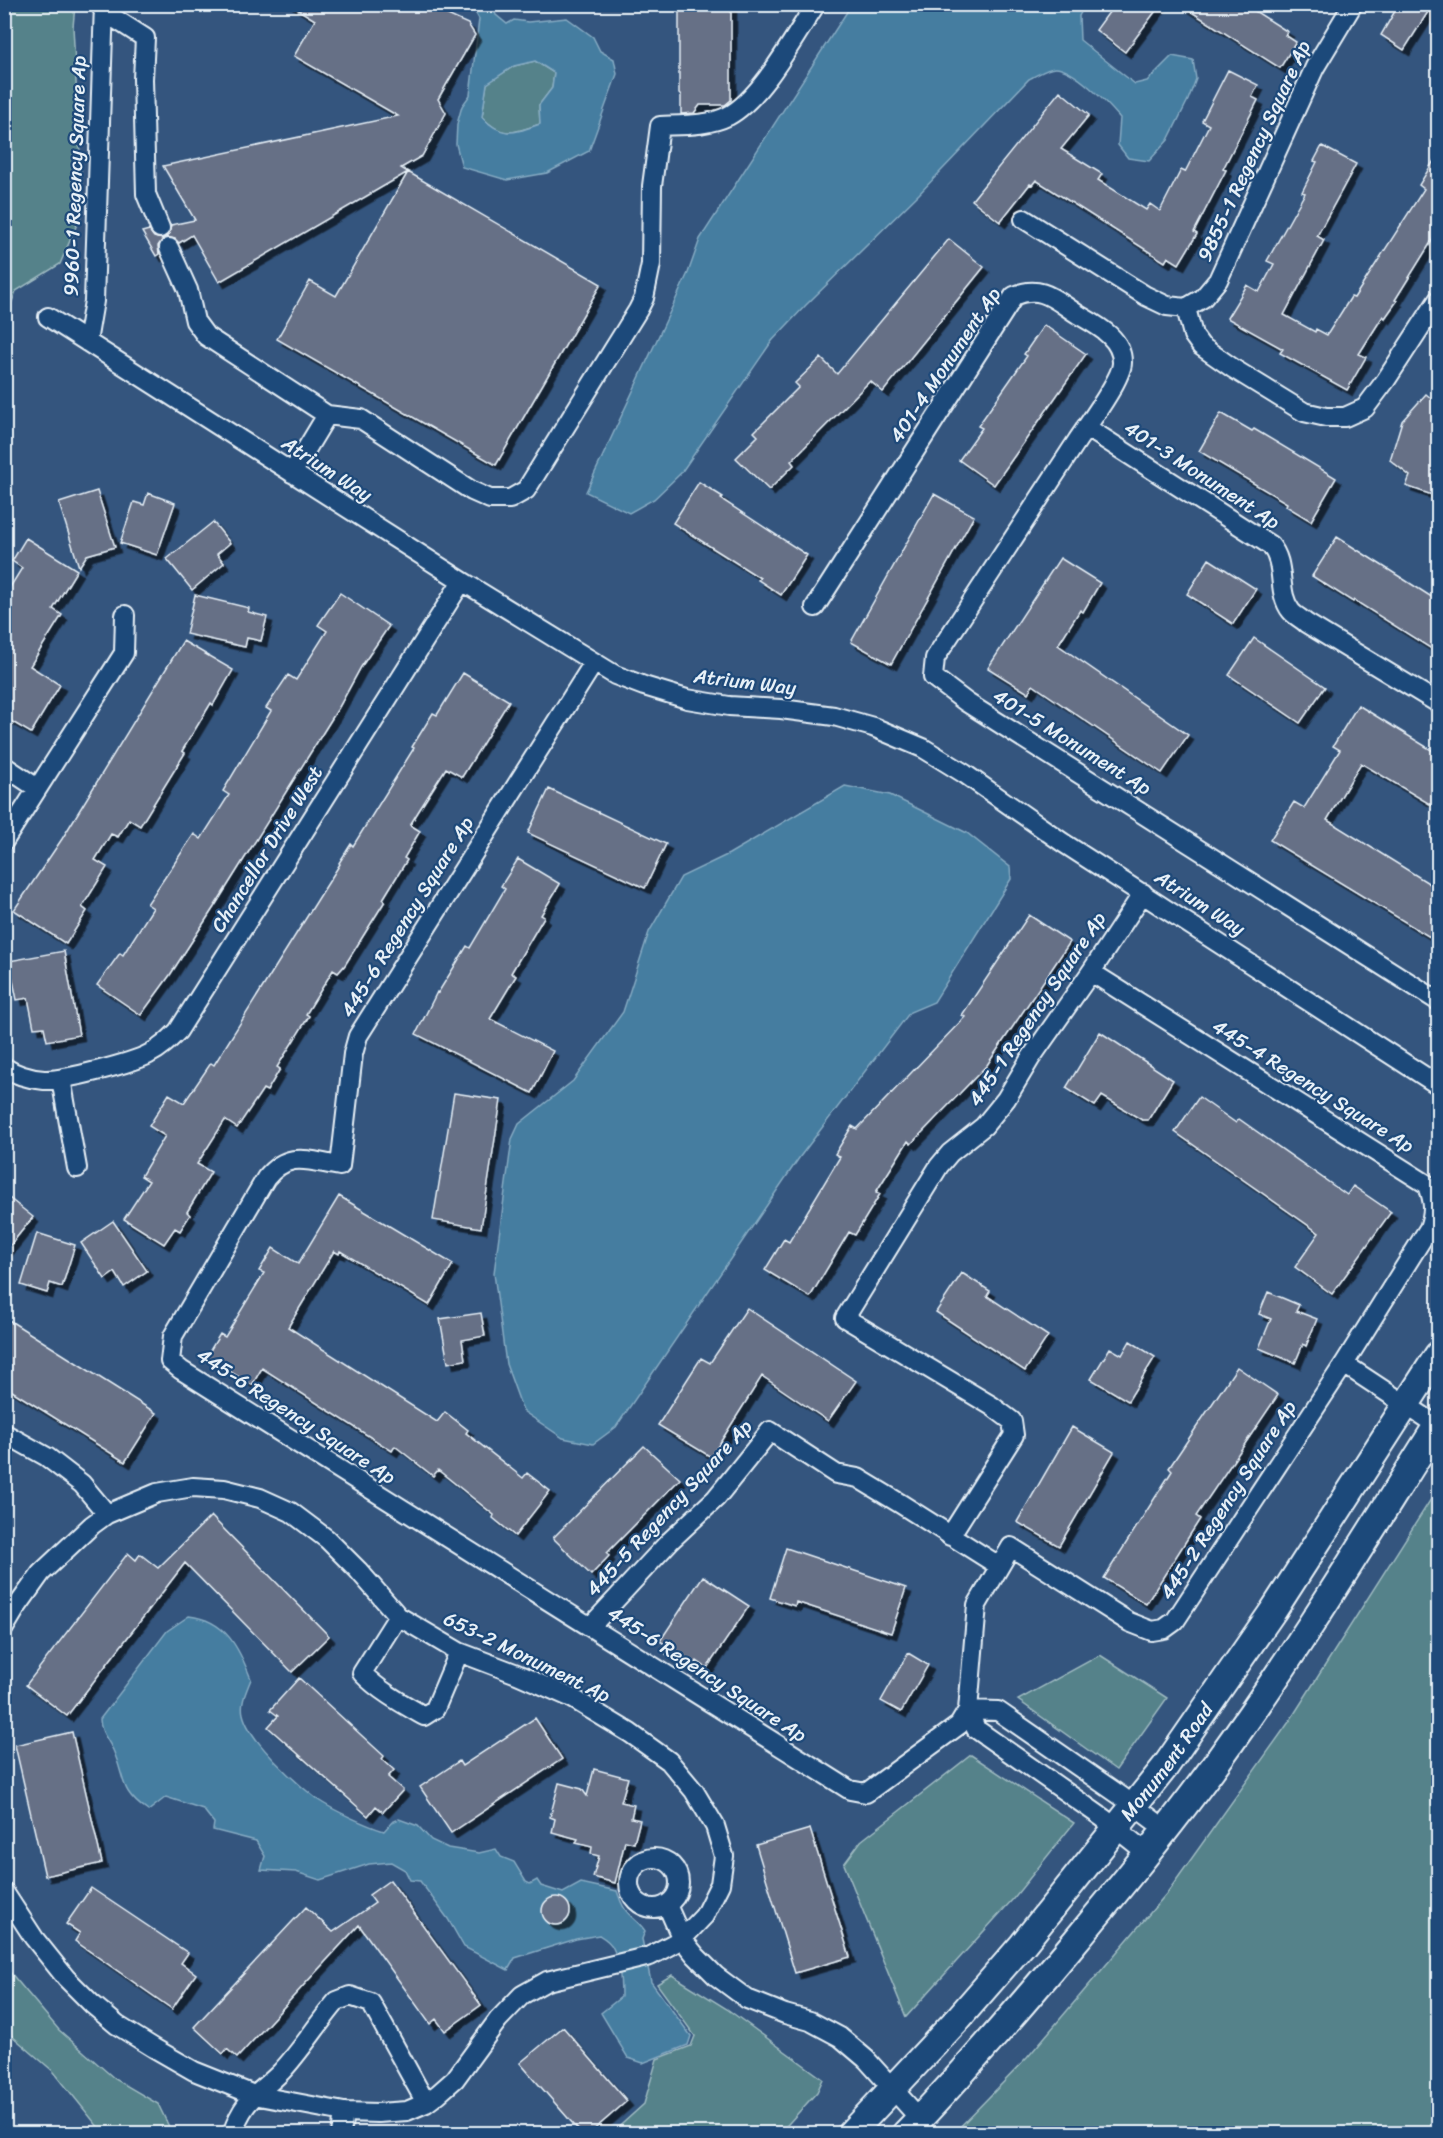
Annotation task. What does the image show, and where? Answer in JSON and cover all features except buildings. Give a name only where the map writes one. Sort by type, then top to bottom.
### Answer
[{"type":"main road","name":"Monument Road","points":[[850,2133],[894,2089],[1023,1944],[1165,1767],[1215,1698],[1438,1355]]},
{"type":"main road","name":"Monument Road","points":[[912,2126],[1006,2023],[1147,1853],[1217,1762],[1303,1638],[1438,1425]]},
{"type":"street","points":[[169,248],[188,290],[195,321],[206,336],[327,415],[361,418],[472,491],[490,499],[510,499],[526,490],[644,298],[651,264],[652,186],[660,126],[699,123],[726,117],[744,106],[766,79],[816,4]]},
{"type":"street","name":"9855-1 Regency Square Ap","points":[[1186,308],[1203,298],[1218,280],[1315,67],[1349,6]]},
{"type":"street","name":"9960-1 Regency Square Ap","points":[[104,8],[146,38],[143,79],[146,194],[160,228]]},
{"type":"street","name":"9960-1 Regency Square Ap","points":[[87,342],[94,301],[104,8]]},
{"type":"street","points":[[1024,219],[1146,296],[1167,306],[1186,308],[1193,334],[1201,346],[1305,412],[1326,417],[1345,417],[1365,408],[1438,300]]},
{"type":"street","name":"401-4 Monument Ap","points":[[815,607],[1014,296],[1026,291],[1041,292],[1112,336],[1122,351],[1123,366],[1086,427]]},
{"type":"street","name":"Atrium Way","points":[[48,317],[593,664],[634,683],[687,699],[729,706],[781,709],[834,716],[873,727],[923,748],[965,774],[1062,842],[1438,1085]]},
{"type":"street","points":[[292,473],[327,415]]},
{"type":"street","name":"401-3 Monument Ap","points":[[1086,427],[1270,545],[1278,554],[1284,594],[1291,611],[1306,623],[1438,703]]},
{"type":"street","name":"401-5 Monument Ap","points":[[1086,427],[935,658],[933,677],[976,709],[1438,1000]]},
{"type":"street","name":"Chancellor Drive West","points":[[4,1067],[25,1077],[45,1080],[61,1078],[148,1055],[165,1044],[178,1031],[462,581]]},
{"type":"street","points":[[4,842],[124,652],[125,615]]},
{"type":"street","name":"445-6 Regency Square Ap","points":[[593,664],[358,1036],[353,1054],[340,1166],[291,1159],[276,1166],[266,1178],[173,1336],[170,1361],[362,1485],[591,1626],[850,1790],[866,1793],[959,1725],[968,1710]]},
{"type":"street","points":[[4,766],[37,788]]},
{"type":"street","name":"445-1 Regency Square Ap","points":[[950,1536],[1014,1435],[1012,1421],[982,1400],[845,1318],[939,1166],[950,1153],[984,1126],[1006,1099],[1030,1059],[1143,893]]},
{"type":"street","name":"445-4 Regency Square Ap","points":[[1091,972],[1428,1185],[1433,1199],[1434,1212],[1430,1228],[1344,1364]]},
{"type":"street","points":[[61,1078],[77,1168]]},
{"type":"street","points":[[1344,1364],[1438,1425]]},
{"type":"street","name":"445-2 Regency Square Ap","points":[[999,1566],[1011,1546],[1129,1622],[1152,1631],[1164,1629],[1175,1621],[1344,1364]]},
{"type":"street","name":"445-5 Regency Square Ap","points":[[591,1626],[670,1541],[716,1498],[770,1431],[836,1474],[858,1478],[901,1503],[999,1566]]},
{"type":"street","points":[[4,1433],[47,1457],[82,1484],[107,1514]]},
{"type":"street","name":"653-2 Monument Ap","points":[[4,1628],[10,1605],[92,1524],[107,1514],[157,1493],[193,1487],[224,1489],[260,1498],[291,1512],[327,1539],[398,1616],[459,1652],[572,1698],[630,1733],[669,1761],[694,1791],[715,1826],[724,1856],[720,1884],[704,1916],[682,1939],[650,1956],[547,1981],[522,1995],[498,2020],[456,2079],[426,2103]]},
{"type":"street","points":[[999,1566],[977,1605],[968,1710],[976,1729],[1117,1829],[1147,1853]]},
{"type":"street","points":[[398,1616],[362,1673],[371,1682],[413,1710],[424,1716],[435,1709],[459,1652]]},
{"type":"street","points":[[968,1710],[998,1711],[1166,1829]]},
{"type":"street","points":[[1040,1774],[1056,1751]]},
{"type":"street","points":[[4,1892],[34,1938],[66,1978],[92,2004],[117,2025],[194,2071],[254,2095],[344,2112],[407,2111],[426,2103],[371,2002],[351,1996],[336,2001],[281,2071],[254,2095],[239,2113],[232,2133]]},
{"type":"street","points":[[667,1905],[682,1939],[716,1976],[747,1999],[810,2021],[840,2037],[866,2059],[894,2089],[912,2126]]},
{"type":"street","points":[[341,2133],[344,2112]]},
{"type":"green space","points":[[5,4],[75,5],[73,27],[83,210],[60,264],[16,291],[5,320]]},
{"type":"green space","points":[[535,61],[554,73],[552,88],[539,105],[540,124],[509,132],[497,129],[482,117],[487,83],[514,66]]},
{"type":"green space","points":[[1438,1488],[1438,2133],[954,2133],[1027,2058],[1167,1893],[1289,1722]]},
{"type":"green space","points":[[1100,1655],[1167,1698],[1116,1770],[1018,1700]]},
{"type":"green space","points":[[971,1755],[1074,1823],[1013,1899],[906,2017],[844,1864],[861,1841]]},
{"type":"green space","points":[[4,1965],[59,2030],[115,2079],[158,2104],[172,2133],[103,2133],[54,2072],[5,2030]]},
{"type":"green space","points":[[672,1975],[727,2009],[823,2079],[817,2092],[780,2133],[612,2133],[644,2104],[657,2059],[691,2046],[695,2036],[657,1984]]},
{"type":"water","points":[[852,4],[1085,5],[1079,16],[1080,40],[1135,84],[1147,81],[1172,56],[1193,60],[1196,79],[1168,140],[1149,161],[1128,158],[1118,145],[1120,118],[1081,80],[1055,68],[1029,79],[919,194],[772,341],[681,473],[654,499],[629,513],[586,492],[688,273],[700,239]]},
{"type":"water","points":[[471,5],[492,5],[496,15],[507,24],[514,20],[528,22],[567,18],[593,37],[600,51],[614,59],[617,74],[589,151],[547,173],[507,180],[462,167],[456,144],[457,124],[462,106],[470,95],[479,19]],"holes":[[[535,61],[554,73],[552,88],[539,105],[540,124],[509,132],[496,129],[482,117],[487,84],[514,66]]]},
{"type":"water","points":[[845,786],[890,795],[967,833],[1010,867],[1011,879],[934,1002],[910,1012],[799,1158],[616,1427],[593,1444],[563,1438],[523,1411],[506,1364],[494,1273],[512,1139],[519,1124],[573,1081],[623,1012],[649,932],[681,877],[729,854]]},
{"type":"water","points":[[189,1616],[213,1623],[236,1646],[251,1679],[242,1705],[247,1725],[274,1761],[318,1800],[384,1831],[392,1822],[399,1819],[418,1826],[431,1840],[448,1848],[479,1853],[496,1849],[501,1857],[514,1862],[526,1882],[530,1884],[537,1880],[541,1886],[563,1893],[581,1883],[617,1891],[624,1908],[645,1931],[642,1939],[651,1982],[691,2036],[688,2045],[643,2063],[628,2058],[601,2013],[621,1997],[621,1991],[617,1959],[610,1943],[599,1935],[576,1939],[515,1958],[508,1970],[464,1947],[448,1919],[420,1881],[410,1880],[405,1870],[391,1862],[369,1864],[320,1880],[296,1872],[261,1870],[265,1856],[256,1841],[213,1830],[214,1823],[203,1809],[166,1797],[148,1811],[138,1804],[127,1790],[113,1750],[101,1728],[100,1719],[167,1631]]}]
